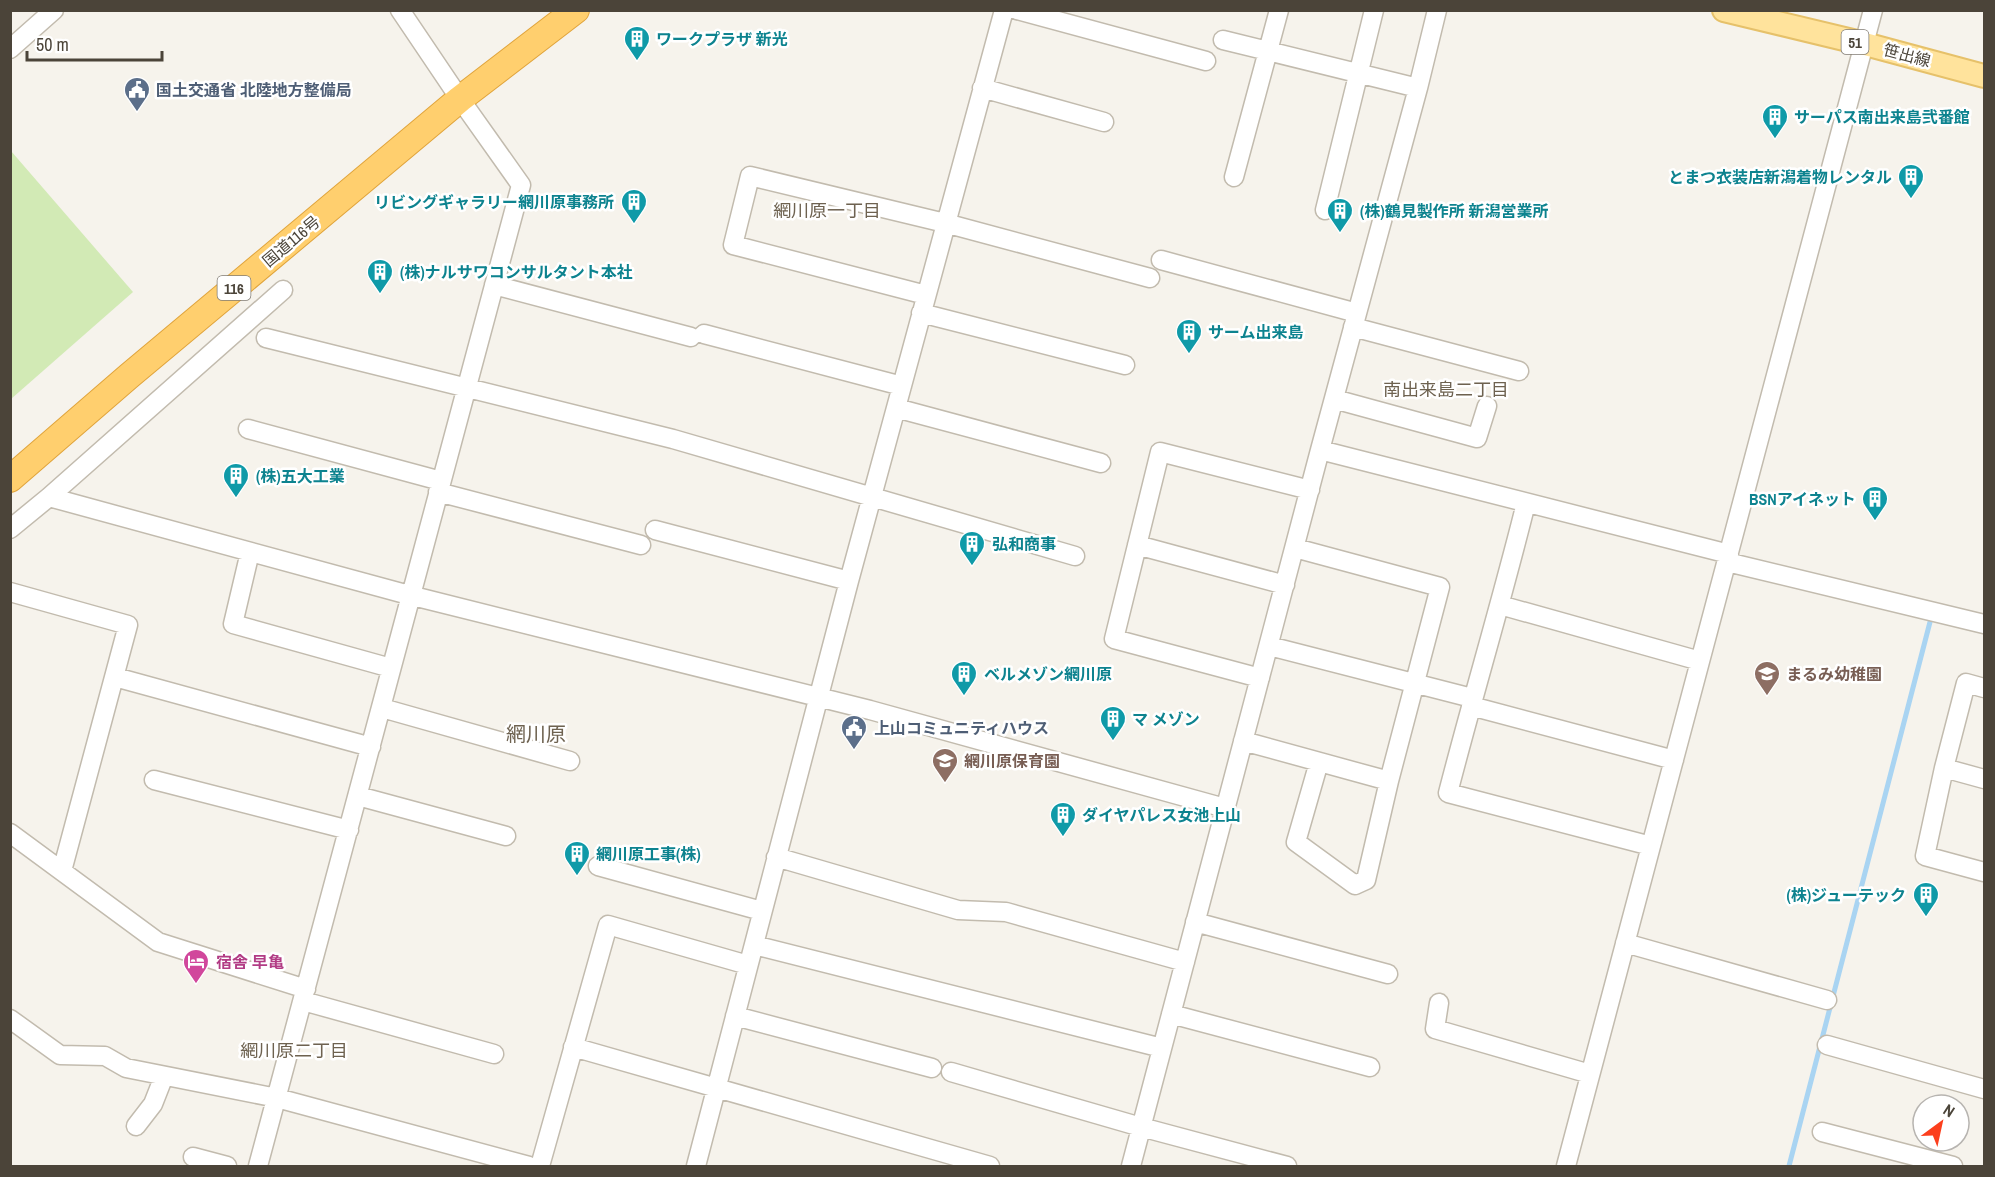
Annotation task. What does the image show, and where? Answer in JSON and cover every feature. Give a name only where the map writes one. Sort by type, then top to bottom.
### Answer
[{"type":"highway","name":"国道116号","points":[[10,478],[460,99],[570,12]]},
{"type":"main road","name":"笹出線","points":[[1724,10],[1984,76]]},
{"type":"street","points":[[10,49],[54,10]]},
{"type":"street","points":[[258,1167],[521,185],[400,10]]},
{"type":"street","points":[[696,1167],[849,581],[1004,10]]},
{"type":"street","points":[[1017,10],[1206,61]]},
{"type":"street","points":[[1233,177],[1279,10]]},
{"type":"street","points":[[1325,210],[1374,10]]},
{"type":"street","points":[[1131,1167],[1437,10]]},
{"type":"street","points":[[1566,1167],[1873,10]]},
{"type":"street","points":[[1223,40],[1418,88]]},
{"type":"street","points":[[982,88],[1104,122]]},
{"type":"street","points":[[926,295],[733,245],[750,176],[945,223],[1150,278]]},
{"type":"street","points":[[1161,260],[1519,371]]},
{"type":"street","points":[[494,285],[902,386]]},
{"type":"street","points":[[10,530],[283,290]]},
{"type":"street","points":[[921,313],[1125,365]]},
{"type":"street","points":[[266,338],[674,439],[1075,556]]},
{"type":"street","points":[[1334,399],[1477,438],[1487,406]]},
{"type":"street","points":[[896,408],[1101,463]]},
{"type":"street","points":[[248,429],[641,545]]},
{"type":"street","points":[[1320,450],[1984,624]]},
{"type":"street","points":[[1260,678],[1114,639],[1160,452],[1310,490]]},
{"type":"street","points":[[50,496],[410,595],[891,716],[1225,808]]},
{"type":"street","points":[[1526,503],[1448,793],[1651,846]]},
{"type":"street","points":[[655,530],[849,581]]},
{"type":"street","points":[[1137,545],[1285,585]]},
{"type":"street","points":[[1295,548],[1440,587],[1389,781],[1366,880],[1355,885],[1296,842],[1319,762]]},
{"type":"street","points":[[250,552],[233,624],[391,668]]},
{"type":"street","points":[[10,592],[128,625],[62,871]]},
{"type":"street","points":[[1500,605],[1700,661]]},
{"type":"street","points":[[1269,646],[1674,760]]},
{"type":"street","points":[[115,677],[371,747]]},
{"type":"street","points":[[1984,688],[1966,683],[1944,768],[1925,856],[1984,872]]},
{"type":"street","points":[[382,708],[570,761]]},
{"type":"street","points":[[1243,741],[1389,781]]},
{"type":"street","points":[[1944,768],[1984,778]]},
{"type":"street","points":[[154,780],[349,830]]},
{"type":"street","points":[[358,796],[506,836]]},
{"type":"street","points":[[10,833],[158,942],[304,995],[494,1054]]},
{"type":"street","points":[[776,858],[958,910],[1006,912],[1185,962]]},
{"type":"street","points":[[598,866],[762,912]]},
{"type":"street","points":[[1195,922],[1388,974]]},
{"type":"street","points":[[540,1167],[608,924],[748,965]]},
{"type":"street","points":[[1625,943],[1827,1000]]},
{"type":"street","points":[[754,945],[1162,1048]]},
{"type":"street","points":[[1439,1004],[1435,1029],[1590,1074]]},
{"type":"street","points":[[1171,1014],[1370,1067]]},
{"type":"street","points":[[735,1017],[932,1068]]},
{"type":"street","points":[[10,1019],[60,1055],[105,1056],[126,1068],[277,1098],[529,1167]]},
{"type":"street","points":[[1827,1046],[1984,1089]]},
{"type":"street","points":[[573,1047],[990,1167]]},
{"type":"street","points":[[951,1072],[1287,1167]]},
{"type":"street","points":[[136,1126],[153,1104],[164,1076]]},
{"type":"street","points":[[1822,1132],[1953,1167]]},
{"type":"street","points":[[193,1157],[227,1167]]},
{"type":"green space","points":[[11,151],[133,292],[10,399]]},
{"type":"waterway","points":[[1789,1166],[1930,622]]},
{"type":"place","name":"ワークプラザ 新光","points":[[637,62]]},
{"type":"place","name":"国土交通省 北陸地方整備局","points":[[137,113]]},
{"type":"place","name":"サーパス南出来島弐番館","points":[[1775,140]]},
{"type":"place","name":"とまつ衣装店新潟着物レンタル","points":[[1911,200]]},
{"type":"place","name":"リビングギャラリー網川原事務所","points":[[634,225]]},
{"type":"place","name":"(株)鶴見製作所 新潟営業所","points":[[1340,234]]},
{"type":"place","name":"(株)ナルサワコンサルタント本社","points":[[380,295]]},
{"type":"place","name":"サーム出来島","points":[[1189,355]]},
{"type":"place","name":"(株)五大工業","points":[[236,499]]},
{"type":"place","name":"BSNアイネット","points":[[1875,522]]},
{"type":"place","name":"弘和商事","points":[[972,567]]},
{"type":"place","name":"ベルメゾン網川原","points":[[964,697]]},
{"type":"place","name":"まるみ幼稚園","points":[[1767,697]]},
{"type":"place","name":"マ メゾン","points":[[1113,742]]},
{"type":"place","name":"上山コミュニティハウス","points":[[854,751]]},
{"type":"place","name":"網川原保育園","points":[[945,784]]},
{"type":"place","name":"ダイヤパレス女池上山","points":[[1063,838]]},
{"type":"place","name":"網川原工事(株)","points":[[577,877]]},
{"type":"place","name":"(株)ジューテック","points":[[1926,918]]},
{"type":"place","name":"宿舎 早亀","points":[[196,985]]},
{"type":"district","name":"網川原一丁目","points":[[827,210]]},
{"type":"district","name":"南出来島二丁目","points":[[1446,389]]},
{"type":"district","name":"網川原","points":[[536,733]]},
{"type":"district","name":"網川原二丁目","points":[[294,1050]]}]
